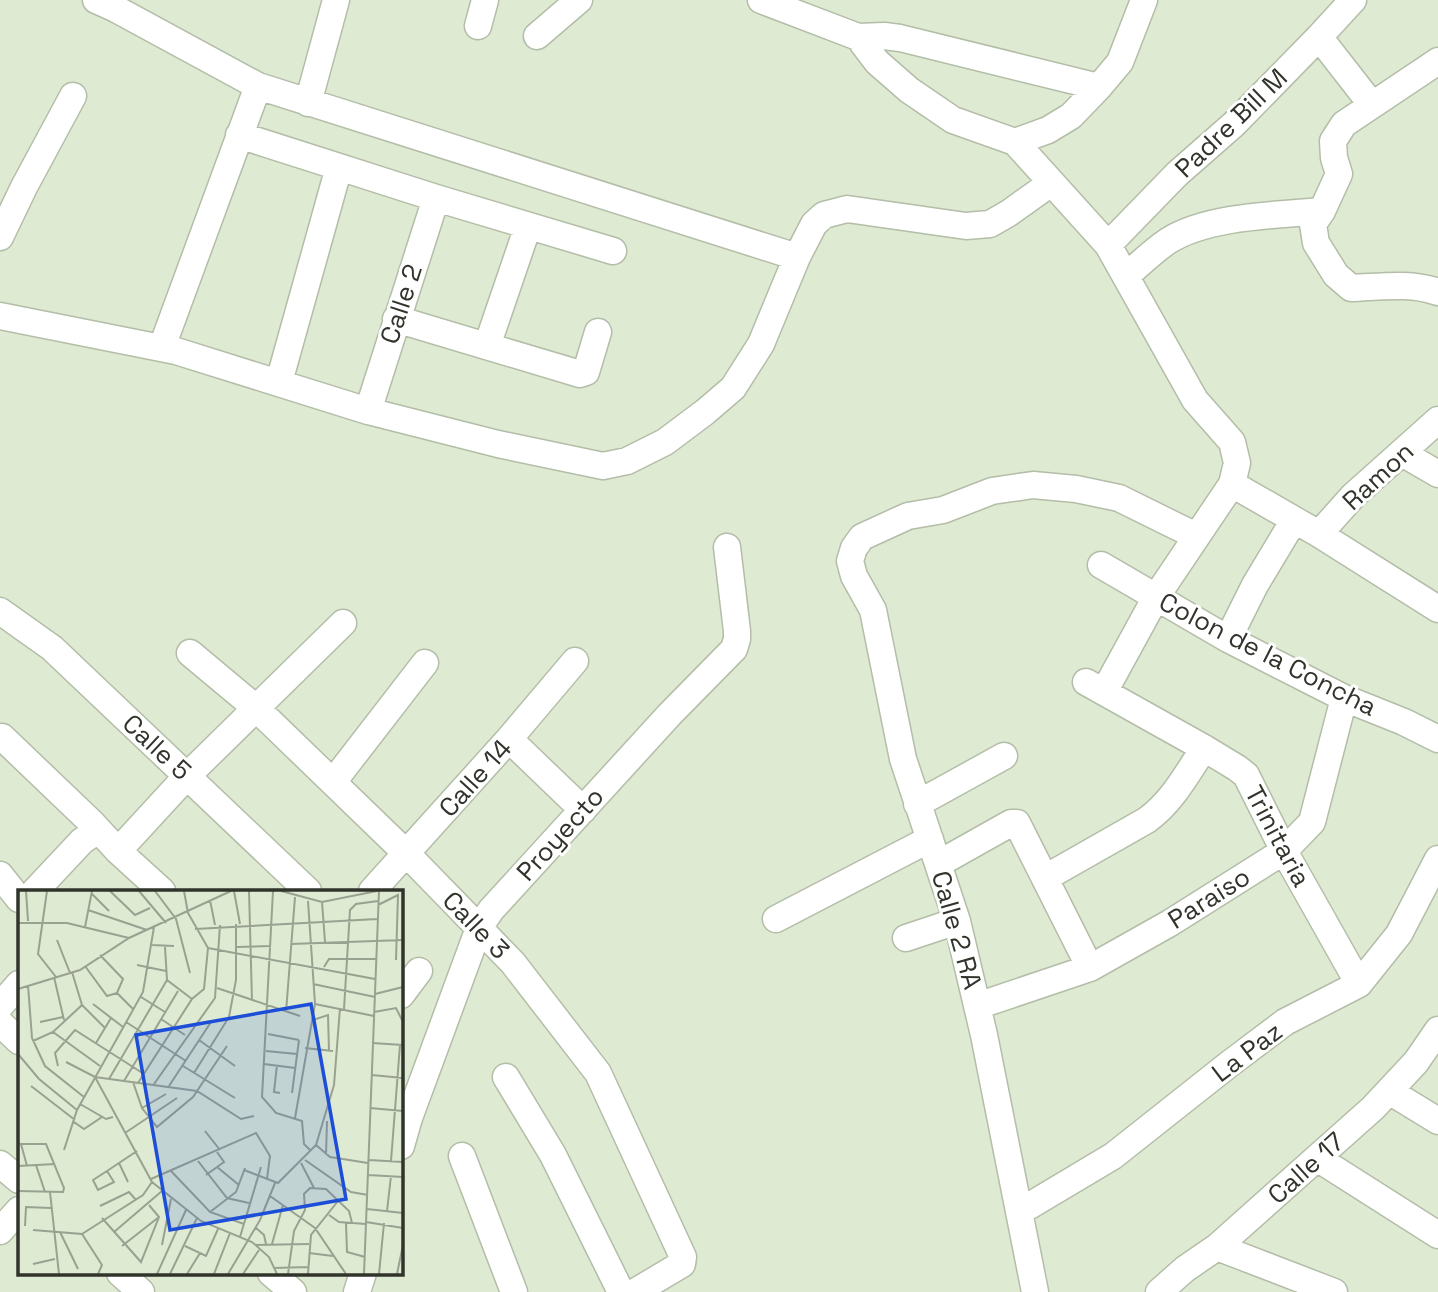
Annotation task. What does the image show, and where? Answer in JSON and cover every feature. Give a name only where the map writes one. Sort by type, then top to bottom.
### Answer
[{"type":"street","points":[[308,103],[335,0]]},
{"type":"street","points":[[478,26],[485,0]]},
{"type":"street","points":[[537,36],[579,0]]},
{"type":"street","points":[[761,0],[858,37],[900,38],[1099,87]]},
{"type":"street","points":[[1015,142],[1048,130],[1071,116],[1099,87],[1120,62],[1144,0]]},
{"type":"street","name":"Padre Bill M","points":[[1108,245],[1177,174],[1234,124],[1353,0]]},
{"type":"street","points":[[108,3],[258,86],[797,257]]},
{"type":"street","points":[[858,37],[877,62],[909,90],[953,120],[1015,142],[1108,245],[1195,400],[1232,442],[1237,463],[1232,484],[1156,597]]},
{"type":"street","points":[[1319,37],[1372,105]]},
{"type":"street","points":[[1438,61],[1344,124],[1333,141],[1339,174],[1314,224],[1316,243],[1336,275],[1351,288],[1404,286],[1438,292]]},
{"type":"street","points":[[162,347],[258,86]]},
{"type":"street","points":[[0,237],[12,184],[73,96]]},
{"type":"street","points":[[239,135],[613,251]]},
{"type":"street","points":[[279,382],[339,167]]},
{"type":"street","points":[[0,316],[162,347],[368,411],[498,444],[603,466],[627,461],[665,442],[733,388],[761,344],[797,257],[814,224],[824,215],[847,209],[966,226],[990,224],[1051,183]]},
{"type":"street","name":"Calle 2","points":[[368,411],[436,198]]},
{"type":"street","points":[[1126,276],[1169,240],[1199,227],[1229,220],[1322,211]]},
{"type":"street","points":[[487,346],[528,226]]},
{"type":"street","points":[[396,319],[583,374],[586,372],[598,332]]},
{"type":"street","name":"Ramon","points":[[1319,534],[1353,496],[1438,420]]},
{"type":"street","points":[[1402,453],[1438,474]]},
{"type":"street","points":[[1232,484],[1319,534],[1438,609]]},
{"type":"street","name":"Calle 2 RA","points":[[1035,1292],[978,1006],[957,921],[903,758],[876,621],[868,600],[853,576],[850,561],[862,537],[908,516],[943,510],[992,491],[1033,485],[1076,489],[1119,498],[1196,536]]},
{"type":"street","points":[[1228,639],[1255,585],[1294,520]]},
{"type":"street","name":"Proyecto","points":[[402,1138],[405,1114],[479,928],[491,910],[670,714],[734,649],[737,631],[727,548]]},
{"type":"street","name":"Colon de la Concha","points":[[1101,565],[1228,639],[1344,698],[1438,738]]},
{"type":"street","name":"Trinitaria","points":[[1156,597],[1095,687],[1204,748],[1246,775],[1284,850],[1359,984]]},
{"type":"street","name":"Calle 5","points":[[0,611],[52,648],[307,890]]},
{"type":"street","points":[[118,851],[187,776],[343,623]]},
{"type":"street","name":"Calle 3","points":[[190,653],[257,709],[407,854],[479,928],[513,963],[598,1073],[683,1257],[682,1264],[635,1292]]},
{"type":"street","name":"Calle 14","points":[[373,890],[509,739],[575,661]]},
{"type":"street","points":[[333,782],[425,663]]},
{"type":"street","name":"Paraiso","points":[[978,1006],[1090,968],[1170,923],[1284,850],[1312,822],[1344,698]]},
{"type":"street","points":[[2,737],[161,890]]},
{"type":"street","points":[[509,739],[583,810]]},
{"type":"street","points":[[1045,878],[1160,811],[1204,748]]},
{"type":"street","points":[[917,804],[1004,756]]},
{"type":"street","points":[[776,919],[934,851],[1014,822],[1017,823],[1090,968]]},
{"type":"street","points":[[36,890],[82,841],[98,830]]},
{"type":"street","name":"La Paz","points":[[1019,1212],[1114,1156],[1285,1022],[1359,984],[1399,934],[1438,859]]},
{"type":"street","points":[[0,875],[18,898]]},
{"type":"street","points":[[906,938],[957,921]]},
{"type":"street","points":[[402,994],[419,971]]},
{"type":"street","points":[[0,1006],[18,985]]},
{"type":"street","points":[[0,1023],[18,1040]]},
{"type":"street","name":"Calle 17","points":[[1159,1292],[1185,1269],[1217,1247],[1373,1108],[1416,1062],[1438,1030]]},
{"type":"street","points":[[506,1077],[553,1155],[621,1292]]},
{"type":"street","points":[[1389,1091],[1438,1121]]},
{"type":"street","points":[[462,1156],[514,1292]]},
{"type":"street","points":[[1317,1158],[1438,1235]]},
{"type":"street","points":[[0,1164],[18,1179]]},
{"type":"street","points":[[0,1231],[18,1211]]},
{"type":"street","points":[[1217,1247],[1334,1292]]},
{"type":"street","points":[[121,1274],[141,1292]]},
{"type":"street","points":[[357,1292],[363,1274]]}]
